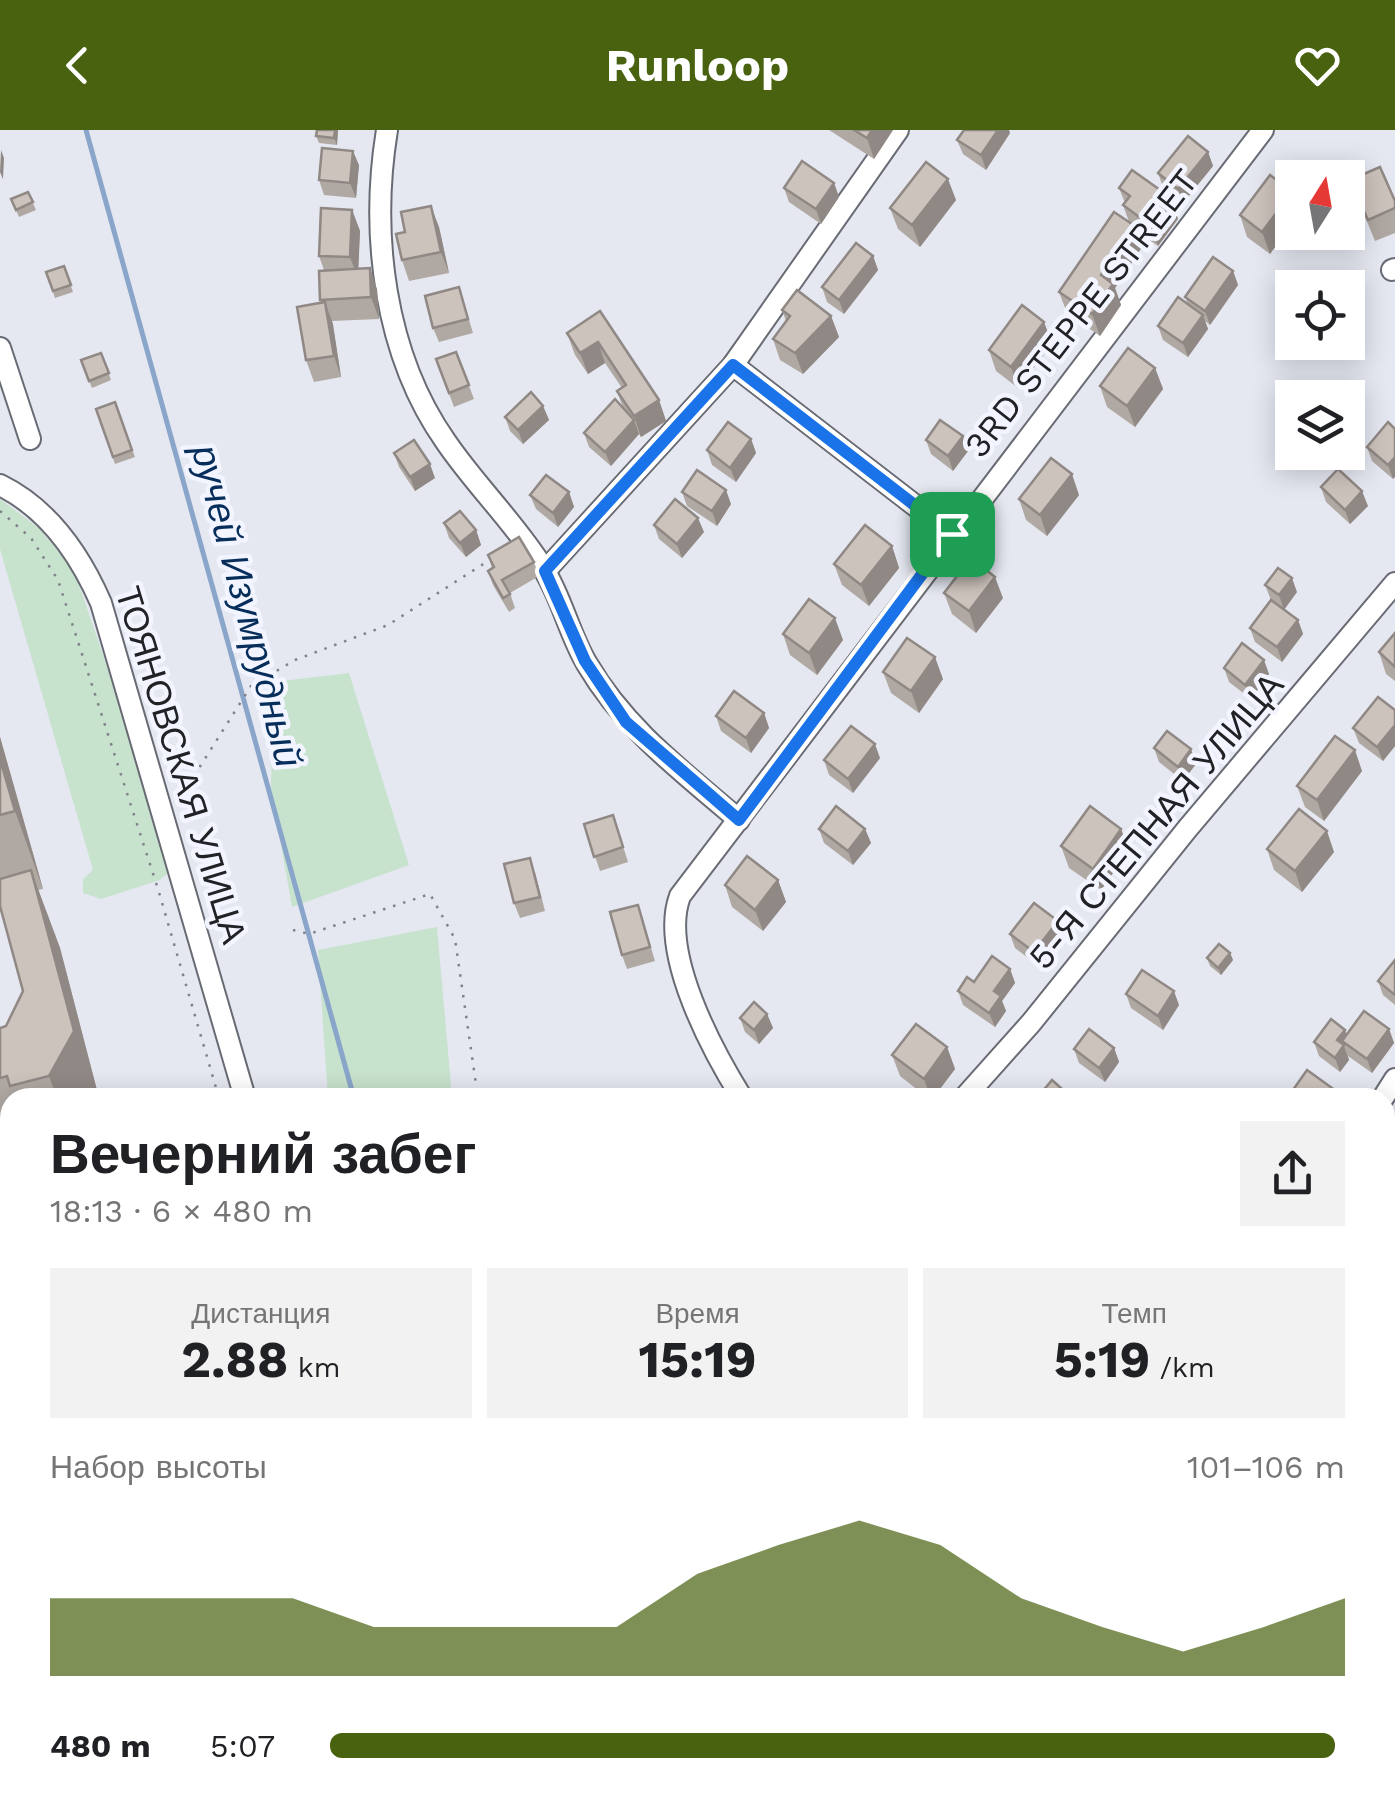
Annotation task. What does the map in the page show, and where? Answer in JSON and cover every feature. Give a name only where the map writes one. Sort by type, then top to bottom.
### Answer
[{"type":"street","points":[[387,130],[378,183],[382,246],[387,292],[404,362],[443,438],[545,571],[585,661],[626,722],[739,820]]},
{"type":"street","points":[[545,571],[733,365],[898,130]]},
{"type":"street","name":"3RD STEPPE STREET","points":[[737,1088],[688,987],[674,928],[680,896],[1263,130]]},
{"type":"street","points":[[0,348],[30,439]]},
{"type":"street","points":[[733,365],[952,534]]},
{"type":"street","name":"ТОЯНОВСКАЯ УЛИЦА","points":[[0,486],[56,528],[87,572],[101,603],[242,1088]]},
{"type":"street","name":"5-Я СТЕПНАЯ УЛИЦА","points":[[973,1088],[1031,1024],[1188,828],[1395,583]]},
{"type":"path","points":[[0,511],[31,538],[58,580],[158,889],[216,1088]]},
{"type":"path","points":[[194,776],[252,686],[294,660],[388,625],[492,558]]},
{"type":"path","points":[[293,930],[309,934],[430,894],[455,939],[477,1088]]},
{"type":"green space","points":[[0,499],[40,529],[74,570],[170,852],[167,874],[160,880],[101,899],[83,893],[83,879],[93,870],[0,549]]},
{"type":"green space","points":[[349,673],[409,865],[292,907],[271,789],[273,682]]},
{"type":"green space","points":[[437,927],[451,1088],[327,1088],[318,950]]},
{"type":"building","points":[[317,130],[335,130],[334,138],[316,136]]},
{"type":"building","points":[[854,130],[872,130],[867,138]]},
{"type":"building","points":[[964,130],[998,130],[981,155],[957,140]]},
{"type":"building","points":[[1188,136],[1208,152],[1178,189],[1158,173]]},
{"type":"building","points":[[322,148],[353,151],[350,183],[319,180]]},
{"type":"building","points":[[802,161],[834,183],[816,209],[784,188]]},
{"type":"building","points":[[926,162],[948,179],[912,225],[890,208]]},
{"type":"building","points":[[1380,167],[1395,201],[1395,208],[1368,220],[1365,213],[1365,174]]},
{"type":"building","points":[[1132,170],[1170,197],[1150,225],[1123,205],[1130,196],[1119,188]]},
{"type":"building","points":[[1270,175],[1275,179],[1275,215],[1262,232],[1240,215]]},
{"type":"building","points":[[28,192],[33,202],[16,210],[11,199]]},
{"type":"building","points":[[431,206],[441,252],[402,260],[396,234],[405,232],[401,212]]},
{"type":"building","points":[[321,208],[352,210],[350,257],[319,256]]},
{"type":"building","points":[[1114,212],[1135,226],[1101,275],[1113,284],[1092,314],[1059,292]]},
{"type":"building","points":[[856,243],[873,256],[839,300],[822,287]]},
{"type":"building","points":[[1213,257],[1233,271],[1205,311],[1185,297]]},
{"type":"building","points":[[64,266],[71,285],[53,291],[46,272]]},
{"type":"building","points":[[370,268],[371,297],[320,300],[319,271]]},
{"type":"building","points":[[459,287],[468,319],[433,328],[425,296]]},
{"type":"building","points":[[797,290],[831,316],[795,353],[773,339],[790,316],[782,310]]},
{"type":"building","points":[[1178,297],[1203,315],[1183,343],[1158,326]]},
{"type":"building","points":[[325,302],[334,356],[306,360],[297,307]]},
{"type":"building","points":[[1022,305],[1044,322],[1011,367],[989,350]]},
{"type":"building","points":[[600,311],[659,400],[634,416],[617,391],[626,385],[598,342],[580,353],[567,333]]},
{"type":"building","points":[[1128,348],[1155,368],[1127,406],[1100,386]]},
{"type":"building","points":[[456,352],[469,385],[449,393],[436,359]]},
{"type":"building","points":[[101,353],[109,373],[89,381],[81,360]]},
{"type":"building","points":[[531,392],[543,406],[518,430],[505,417]]},
{"type":"building","points":[[615,399],[634,420],[605,452],[584,433]]},
{"type":"building","points":[[115,402],[132,450],[113,457],[96,409]]},
{"type":"building","points":[[940,420],[963,436],[948,456],[926,440]]},
{"type":"building","points":[[728,422],[751,439],[730,468],[707,450]]},
{"type":"building","points":[[1388,422],[1395,429],[1395,457],[1388,465],[1367,447]]},
{"type":"building","points":[[414,440],[430,464],[410,477],[394,453]]},
{"type":"building","points":[[1051,458],[1072,474],[1040,515],[1019,499]]},
{"type":"building","points":[[697,470],[726,490],[712,511],[682,492]]},
{"type":"building","points":[[1339,470],[1362,491],[1345,510],[1321,487]]},
{"type":"building","points":[[546,475],[569,492],[553,513],[530,495]]},
{"type":"building","points":[[675,499],[698,518],[677,544],[654,525]]},
{"type":"building","points":[[460,511],[476,530],[460,543],[444,523]]},
{"type":"building","points":[[865,525],[892,546],[861,585],[834,564]]},
{"type":"building","points":[[519,537],[534,562],[502,580],[510,594],[503,598],[488,571],[494,567],[488,555]]},
{"type":"building","points":[[971,558],[995,577],[969,611],[944,593]]},
{"type":"building","points":[[1278,568],[1292,578],[1279,595],[1265,585]]},
{"type":"building","points":[[809,599],[835,618],[809,653],[783,634]]},
{"type":"building","points":[[1271,600],[1298,620],[1277,647],[1250,628]]},
{"type":"building","points":[[1395,633],[1395,667],[1379,652]]},
{"type":"building","points":[[907,638],[935,657],[911,691],[883,672]]},
{"type":"building","points":[[1242,643],[1264,660],[1245,685],[1224,668]]},
{"type":"building","points":[[734,691],[764,713],[746,738],[716,716]]},
{"type":"building","points":[[1378,697],[1395,710],[1395,725],[1377,747],[1353,728]]},
{"type":"building","points":[[851,726],[875,744],[848,779],[824,760]]},
{"type":"building","points":[[1167,731],[1191,749],[1178,767],[1154,748]]},
{"type":"building","points":[[1335,736],[1355,750],[1317,800],[1297,786]]},
{"type":"building","points":[[0,759],[15,811],[0,815]]},
{"type":"building","points":[[836,806],[865,829],[848,851],[819,829]]},
{"type":"building","points":[[1090,806],[1121,829],[1093,869],[1061,846]]},
{"type":"building","points":[[1299,809],[1327,831],[1295,871],[1267,849]]},
{"type":"building","points":[[613,815],[623,847],[594,857],[584,824]]},
{"type":"building","points":[[747,856],[778,880],[755,910],[725,885]]},
{"type":"building","points":[[530,858],[540,897],[514,903],[504,864]]},
{"type":"building","points":[[31,870],[74,1031],[49,1076],[10,1086],[7,1076],[0,1078],[0,1028],[6,1026],[23,991],[0,906],[0,879]]},
{"type":"building","points":[[1034,903],[1058,921],[1034,952],[1010,934]]},
{"type":"building","points":[[638,905],[650,947],[622,955],[610,912]]},
{"type":"building","points":[[1219,944],[1230,953],[1218,968],[1207,958]]},
{"type":"building","points":[[992,956],[1010,969],[994,991],[1001,996],[989,1013],[958,991],[967,977],[974,982]]},
{"type":"building","points":[[1395,960],[1395,995],[1378,981]]},
{"type":"building","points":[[1142,970],[1174,991],[1158,1016],[1126,994]]},
{"type":"building","points":[[754,1002],[767,1014],[754,1030],[740,1018]]},
{"type":"building","points":[[1364,1011],[1389,1029],[1367,1059],[1342,1041]]},
{"type":"building","points":[[1331,1019],[1345,1030],[1337,1040],[1344,1045],[1335,1058],[1314,1042]]},
{"type":"building","points":[[916,1024],[947,1047],[924,1079],[892,1055]]},
{"type":"building","points":[[1089,1029],[1114,1048],[1099,1068],[1074,1049]]},
{"type":"building","points":[[1307,1070],[1332,1088],[1294,1088]]},
{"type":"waterway","name":"ручей Изумрудный","points":[[86,130],[351,1088]]},
{"type":"route","points":[[733,365],[952,534],[739,820],[626,722],[585,661],[545,571],[588,529],[733,365]]}]
